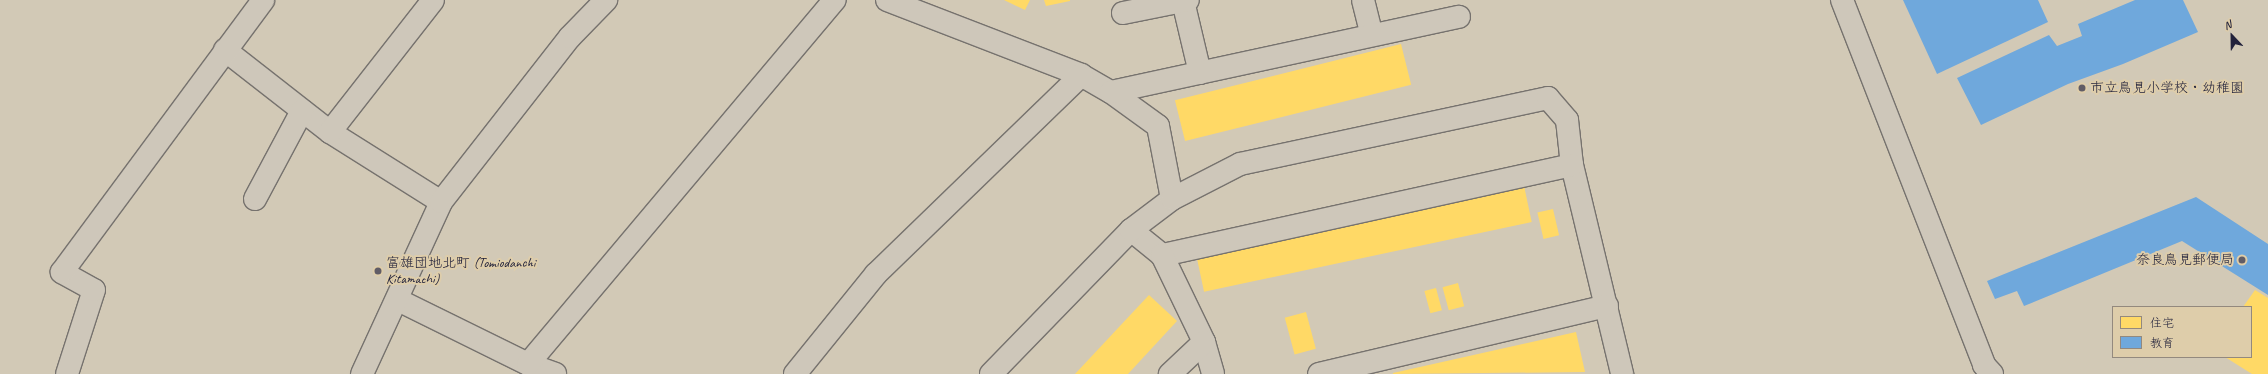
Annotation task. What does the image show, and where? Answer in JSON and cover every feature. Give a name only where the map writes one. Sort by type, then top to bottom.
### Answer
[{"type":"street","points":[[67,374],[94,290],[62,272],[263,0]]},
{"type":"street","points":[[330,132],[433,0]]},
{"type":"street","points":[[362,374],[398,300],[441,202],[570,37],[606,0]]},
{"type":"street","points":[[528,364],[835,0]]},
{"type":"street","points":[[886,0],[1081,75],[1111,92],[1158,126],[1172,198]]},
{"type":"street","points":[[1363,0],[1372,35]]},
{"type":"street","points":[[1842,0],[1984,365],[1992,374]]},
{"type":"street","points":[[1123,13],[1186,1],[1200,74]]},
{"type":"street","points":[[1111,92],[1200,74],[1459,16]]},
{"type":"street","points":[[225,50],[330,132],[441,202]]},
{"type":"street","points":[[796,374],[876,274],[1081,75]]},
{"type":"street","points":[[991,374],[1131,230],[1172,198],[1240,164],[1548,98],[1567,120],[1572,165],[1607,306],[1622,374]]},
{"type":"street","points":[[255,199],[302,111]]},
{"type":"street","points":[[1162,255],[1572,165]]},
{"type":"street","points":[[1131,230],[1162,255],[1204,342],[1213,374]]},
{"type":"street","points":[[398,300],[528,364],[555,374]]},
{"type":"street","points":[[1319,374],[1607,306]]},
{"type":"street","points":[[1170,374],[1204,342]]},
{"type":"building: 住宅","points":[[1004,0],[1030,0],[1025,10]]},
{"type":"building: 住宅","points":[[1044,0],[1070,0],[1070,1],[1046,6]]},
{"type":"building: 住宅","points":[[1401,44],[1411,85],[1185,141],[1175,100]]},
{"type":"building: 住宅","points":[[1523,181],[1532,222],[1204,292],[1195,251]]},
{"type":"building: 住宅","points":[[1553,209],[1559,235],[1543,239],[1537,213]]},
{"type":"building: 住宅","points":[[1458,283],[1464,306],[1449,310],[1443,287]]},
{"type":"building: 住宅","points":[[1436,288],[1442,310],[1430,313],[1424,291]]},
{"type":"building: 住宅","points":[[2255,290],[2268,298],[2268,374],[2252,374],[2227,358],[2252,358],[2252,306],[2244,306]]},
{"type":"building: 住宅","points":[[1149,295],[1177,321],[1128,374],[1075,374]]},
{"type":"building: 住宅","points":[[1306,312],[1316,349],[1295,354],[1285,318]]},
{"type":"building: 住宅","points":[[1576,332],[1585,372],[1393,374],[1393,373]]},
{"type":"building: 教育","points":[[1903,0],[2038,0],[2048,22],[1937,74]]},
{"type":"building: 教育","points":[[2135,0],[2183,0],[2198,32],[2123,64],[2068,84],[1981,125],[1957,78],[2049,35],[2057,46],[2082,36],[2078,24]]},
{"type":"building: 教育","points":[[2196,197],[2268,244],[2268,295],[2182,241],[2024,306],[2017,291],[1995,299],[1987,281]]},
{"type":"place","name":"市立鳥見小学校・幼稚園","points":[[2082,88]]},
{"type":"place","name":"奈良鳥見郵便局","points":[[2242,260]]},
{"type":"place","name":"富雄団地北町 (Tomiodanchi Kitamachi)","points":[[378,271]]}]
